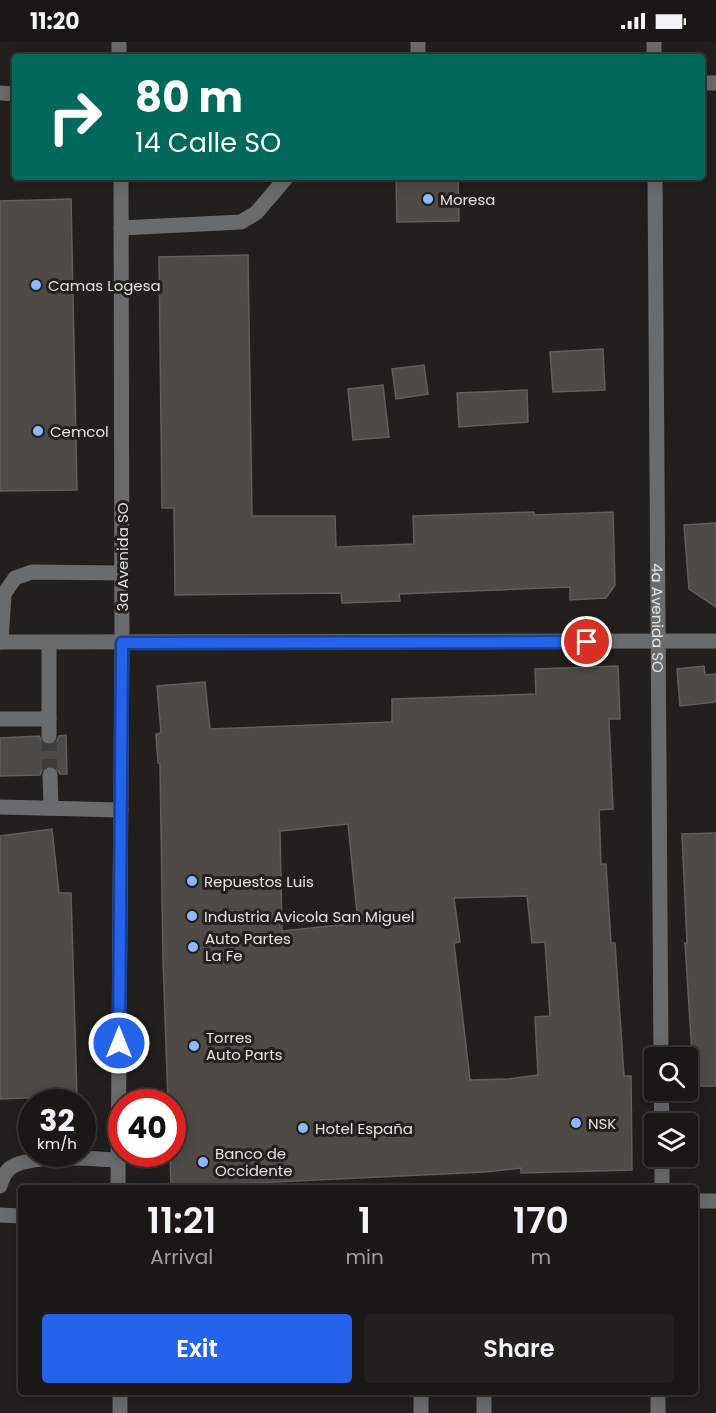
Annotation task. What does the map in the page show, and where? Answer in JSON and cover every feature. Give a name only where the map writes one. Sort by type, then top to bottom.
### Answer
[{"type":"street","name":"3a Avenida SO","points":[[119,1089],[122,643],[121,180]]},
{"type":"street","points":[[121,228],[241,222],[256,213],[284,180]]},
{"type":"street","name":"4a Avenida SO","points":[[655,180],[661,1047]]},
{"type":"street","points":[[122,573],[32,572],[15,578],[4,594],[0,642],[716,641]]},
{"type":"street","points":[[49,643],[49,736]]},
{"type":"street","points":[[0,719],[49,719]]},
{"type":"street","points":[[50,775],[51,808]]},
{"type":"street","points":[[0,807],[121,810]]},
{"type":"street","points":[[0,1186],[10,1168],[37,1159],[108,1160]]},
{"type":"street","name":"3a Avenida SO","points":[[118,1167],[118,1185]]},
{"type":"street","points":[[662,1167],[662,1185]]},
{"type":"street","points":[[698,1201],[716,1201]]},
{"type":"street","points":[[0,1215],[18,1216]]},
{"type":"street","points":[[120,1395],[120,1413]]},
{"type":"street","points":[[421,1395],[421,1413]]},
{"type":"street","points":[[484,1395],[484,1413]]},
{"type":"street","points":[[658,1395],[658,1413]]},
{"type":"building","name":"Moresa","points":[[396,180],[458,180],[459,221],[397,222]]},
{"type":"building","points":[[71,199],[77,490],[0,491],[0,201]]},
{"type":"building","points":[[248,255],[252,516],[335,516],[336,547],[414,544],[413,516],[613,512],[615,585],[606,598],[570,600],[570,587],[399,594],[400,601],[342,603],[341,593],[175,595],[174,508],[162,508],[159,257]]},
{"type":"building","points":[[603,349],[605,390],[553,392],[550,352]]},
{"type":"building","points":[[424,365],[428,394],[396,399],[392,369]]},
{"type":"building","points":[[383,385],[389,437],[353,440],[348,389]]},
{"type":"building","points":[[527,390],[528,422],[459,427],[457,393]]},
{"type":"building","points":[[716,523],[716,607],[689,589],[684,525]]},
{"type":"building","points":[[618,666],[620,719],[609,719],[613,809],[599,810],[601,864],[606,864],[611,943],[615,943],[624,1076],[631,1076],[632,1170],[521,1173],[521,1168],[485,1172],[171,1185],[170,1167],[186,1167],[186,1089],[168,1089],[160,763],[158,763],[156,734],[161,733],[157,686],[205,682],[210,729],[392,722],[392,699],[536,694],[535,669]],"holes":[[[348,824],[358,923],[282,931],[280,831]],[[527,896],[532,943],[545,942],[550,1016],[535,1017],[538,1075],[509,1079],[470,1080],[454,943],[460,942],[454,898]]]},
{"type":"building","points":[[704,666],[705,675],[716,674],[716,702],[680,706],[677,669]]},
{"type":"building","points":[[66,735],[67,774],[60,774],[55,767],[49,765],[42,770],[40,775],[0,776],[0,738],[39,736],[44,744],[50,746],[57,741],[59,736]]},
{"type":"building","points":[[52,829],[59,893],[71,893],[77,1089],[18,1089],[18,1098],[0,1099],[0,836]]},
{"type":"building","points":[[716,833],[716,1086],[698,1086],[698,1047],[692,1047],[685,943],[687,943],[682,834]]},
{"type":"tunnel","points":[[49,736],[50,775]]},
{"type":"place","name":"Moresa","points":[[428,199]]},
{"type":"place","name":"Camas Logesa","points":[[36,285]]},
{"type":"place","name":"Cemcol","points":[[38,431]]},
{"type":"place","name":"Repuestos Luis","points":[[192,881]]},
{"type":"place","name":"Industria Avicola San Miguel","points":[[192,916]]},
{"type":"place","name":"Auto Partes La Fe","points":[[193,947]]},
{"type":"place","name":"Torres Auto Parts","points":[[194,1046]]},
{"type":"place","name":"NSK","points":[[576,1123]]},
{"type":"place","name":"Hotel España","points":[[303,1128]]},
{"type":"place","name":"Banco de Occidente","points":[[203,1162]]},
{"type":"route","points":[[119,1043],[122,643],[587,642]]}]
